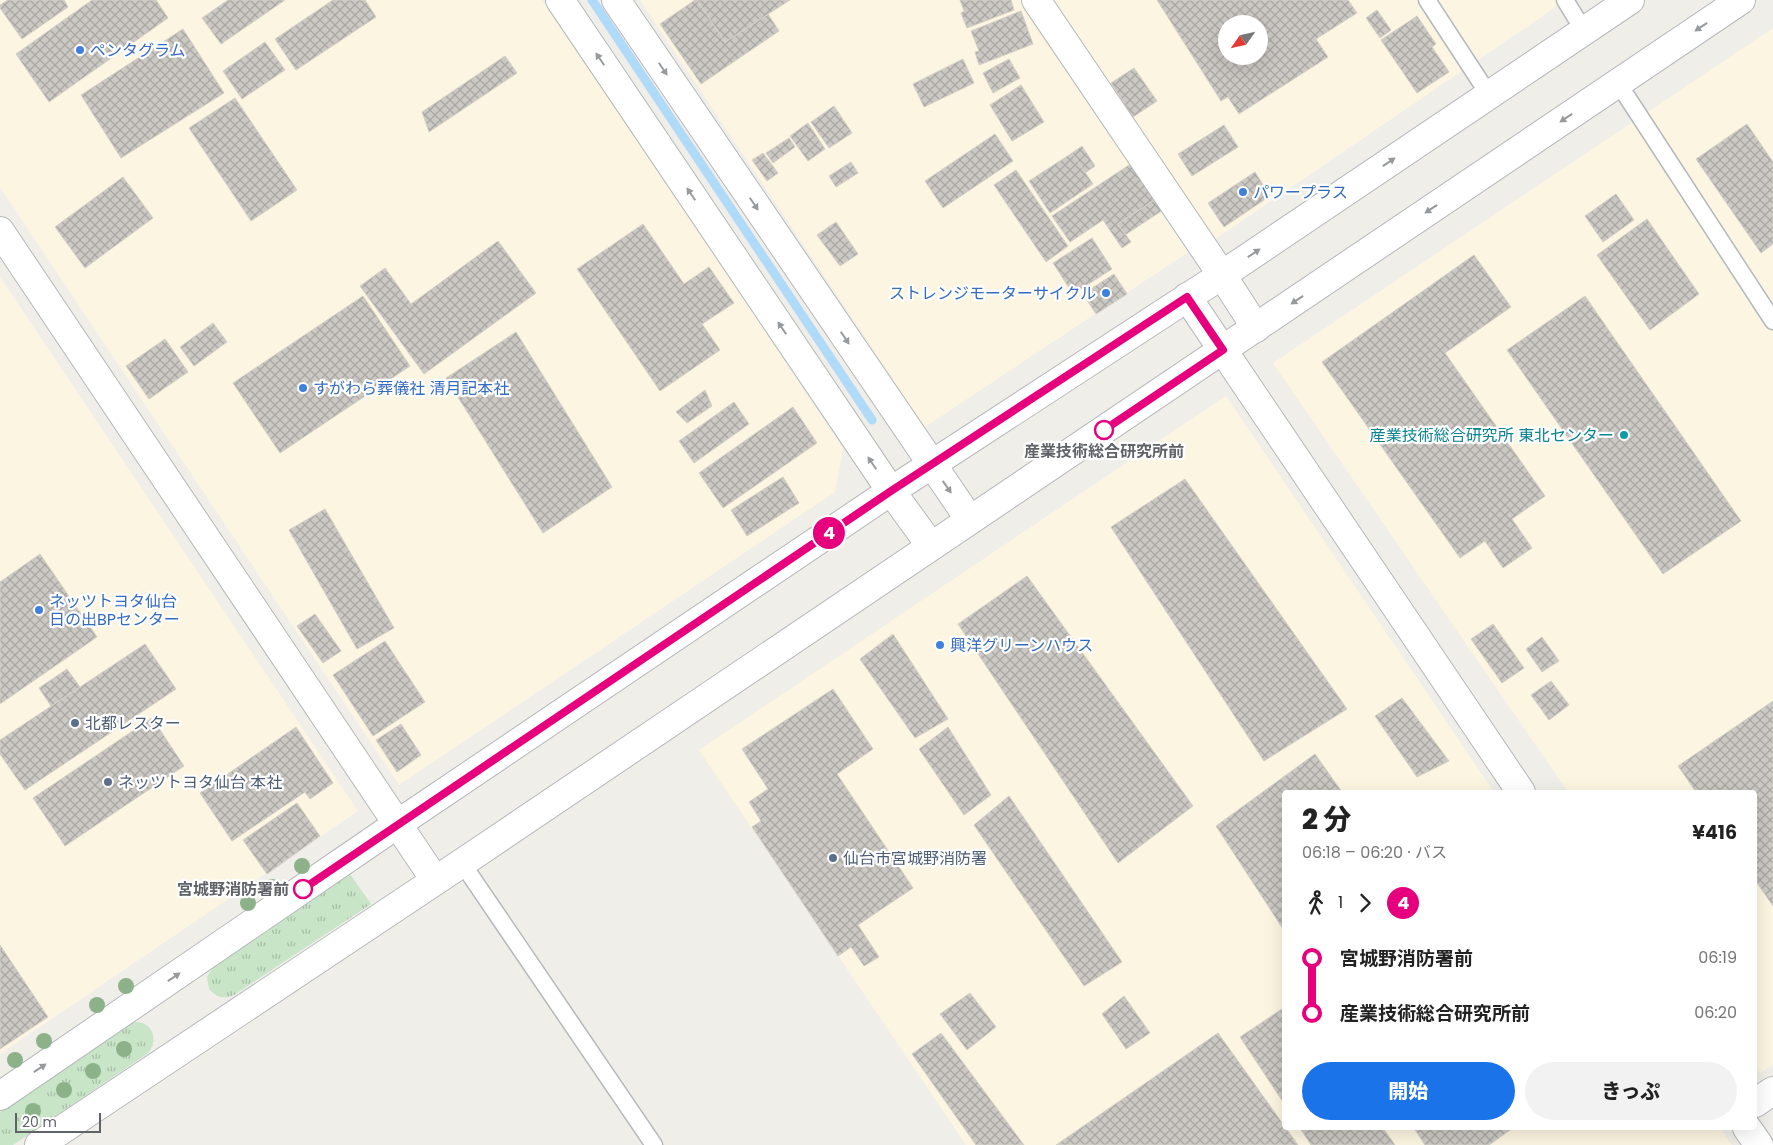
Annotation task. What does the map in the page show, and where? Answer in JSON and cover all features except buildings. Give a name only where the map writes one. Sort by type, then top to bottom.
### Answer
[{"type":"street","points":[[560,0],[891,491],[931,546]]},
{"type":"street","points":[[616,0],[970,520]]},
{"type":"street","points":[[1036,0],[1256,328]]},
{"type":"street","points":[[0,1096],[396,825],[891,491],[1222,275],[1630,0]]},
{"type":"street","points":[[39,1145],[462,863],[1741,0]]},
{"type":"street","points":[[0,231],[396,825],[435,880]]},
{"type":"street","points":[[1187,297],[1520,790]]},
{"type":"street","points":[[1757,1102],[1773,1091]]},
{"type":"street","points":[[1748,1130],[1759,1145]]},
{"type":"lane","points":[[1426,0],[1489,96]]},
{"type":"lane","points":[[1565,0],[1584,31]]},
{"type":"lane","points":[[1618,83],[1773,321]]},
{"type":"lane","points":[[462,863],[654,1145]]},
{"type":"shaded area","points":[[0,0],[542,0],[843,448],[835,492],[399,785],[0,187]]},
{"type":"shaded area","points":[[640,0],[1024,0],[1193,249],[925,427]]},
{"type":"shaded area","points":[[1050,0],[1566,0],[1211,242]]},
{"type":"shaded area","points":[[1773,28],[1773,1065],[1760,1073],[1757,1069],[1757,790],[1567,790],[1273,363]]},
{"type":"shaded area","points":[[0,277],[358,811],[0,1054]]},
{"type":"shaded area","points":[[1226,396],[1493,790],[1282,790],[1282,1130],[1721,1130],[1732,1145],[966,1145],[699,750]]},
{"type":"green space","points":[[350,874],[371,904],[234,995],[220,997],[209,989],[207,977],[213,967]]},
{"type":"green space","points":[[138,1022],[148,1026],[153,1034],[153,1044],[148,1053],[13,1145],[0,1145],[0,1112],[130,1023]]},
{"type":"waterway","points":[[592,0],[872,420]]},
{"type":"bus line","name":"4","points":[[303,889],[891,491],[1187,297],[1223,350],[1104,430]]},
{"type":"place","name":"ペンタグラム","points":[[80,50]]},
{"type":"place","name":"パワープラス","points":[[1243,192]]},
{"type":"place","name":"ストレンジモーターサイクル","points":[[1106,293]]},
{"type":"place","name":"すがわら葬儀社 清月記本社","points":[[303,388]]},
{"type":"place","name":"産業技術総合研究所前","points":[[1104,430]]},
{"type":"place","name":"産業技術総合研究所 東北センター","points":[[1624,435]]},
{"type":"place","name":"ネッツトヨタ仙台 日の出BPセンター","points":[[39,610]]},
{"type":"place","name":"興洋グリーンハウス","points":[[940,645]]},
{"type":"place","name":"北都レスター","points":[[75,723]]},
{"type":"place","name":"ネッツトヨタ仙台 本社","points":[[108,782]]},
{"type":"place","name":"仙台市宮城野消防署","points":[[833,858]]},
{"type":"place","name":"宮城野消防署前","points":[[303,889]]}]
